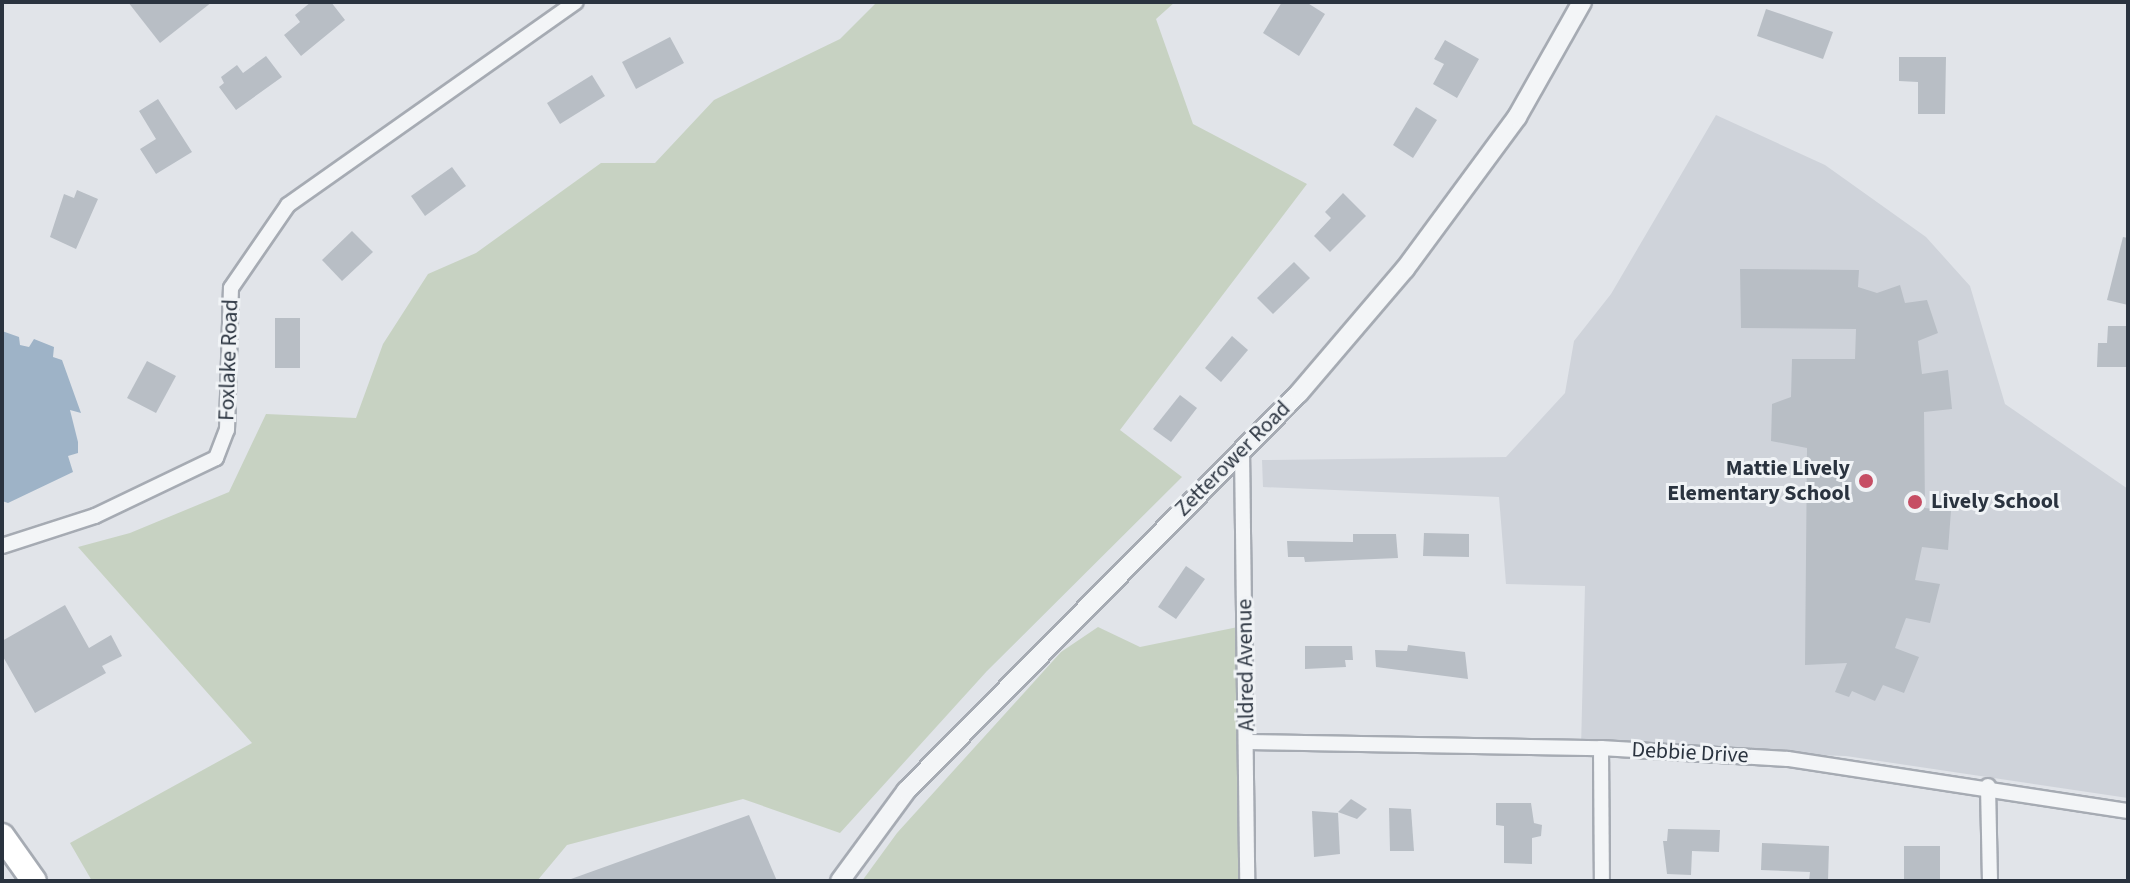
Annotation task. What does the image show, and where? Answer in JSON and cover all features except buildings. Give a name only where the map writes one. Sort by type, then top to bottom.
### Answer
[{"type":"main road","points":[[2,836],[34,881]]},
{"type":"street","name":"Foxlake Road","points":[[2,546],[95,516],[216,458],[227,430],[231,288],[288,205],[576,2]]},
{"type":"street","name":"Zetterower Road","points":[[840,881],[869,838],[936,759],[1299,393],[1468,190],[1517,117],[1582,2]]},
{"type":"street","name":"Aldred Avenue","points":[[1242,449],[1248,742],[1247,881]]},
{"type":"street","name":"Debbie Drive","points":[[1248,742],[1601,748],[1788,759],[1988,786],[2128,811]]},
{"type":"street","points":[[1601,748],[1602,881]]},
{"type":"street","points":[[1988,786],[1990,881]]},
{"type":"shaded area","points":[[1716,115],[1825,165],[1926,237],[1970,286],[2005,404],[2128,489],[2128,798],[1846,756],[1581,748],[1585,586],[1506,584],[1499,497],[1263,487],[1262,460],[1506,457],[1565,393],[1574,341],[1611,294]]},
{"type":"green space","points":[[877,2],[1175,2],[1156,19],[1193,124],[1307,184],[1120,430],[1182,477],[987,671],[840,833],[743,799],[567,845],[537,881],[92,881],[70,843],[252,743],[78,547],[130,533],[229,492],[266,414],[356,418],[383,344],[428,274],[476,253],[601,163],[655,163],[714,100],[840,39]]},
{"type":"green space","points":[[1098,627],[1140,647],[1238,627],[1239,881],[862,881],[897,833],[1061,652]]},
{"type":"water","points":[[2,331],[19,337],[20,345],[29,347],[34,339],[54,347],[53,357],[62,360],[81,413],[70,410],[78,442],[78,453],[68,456],[73,472],[8,503],[2,501]]},
{"type":"place","name":"Mattie Lively Elementary School","points":[[1866,481]]},
{"type":"place","name":"Lively School","points":[[1915,502]]}]
